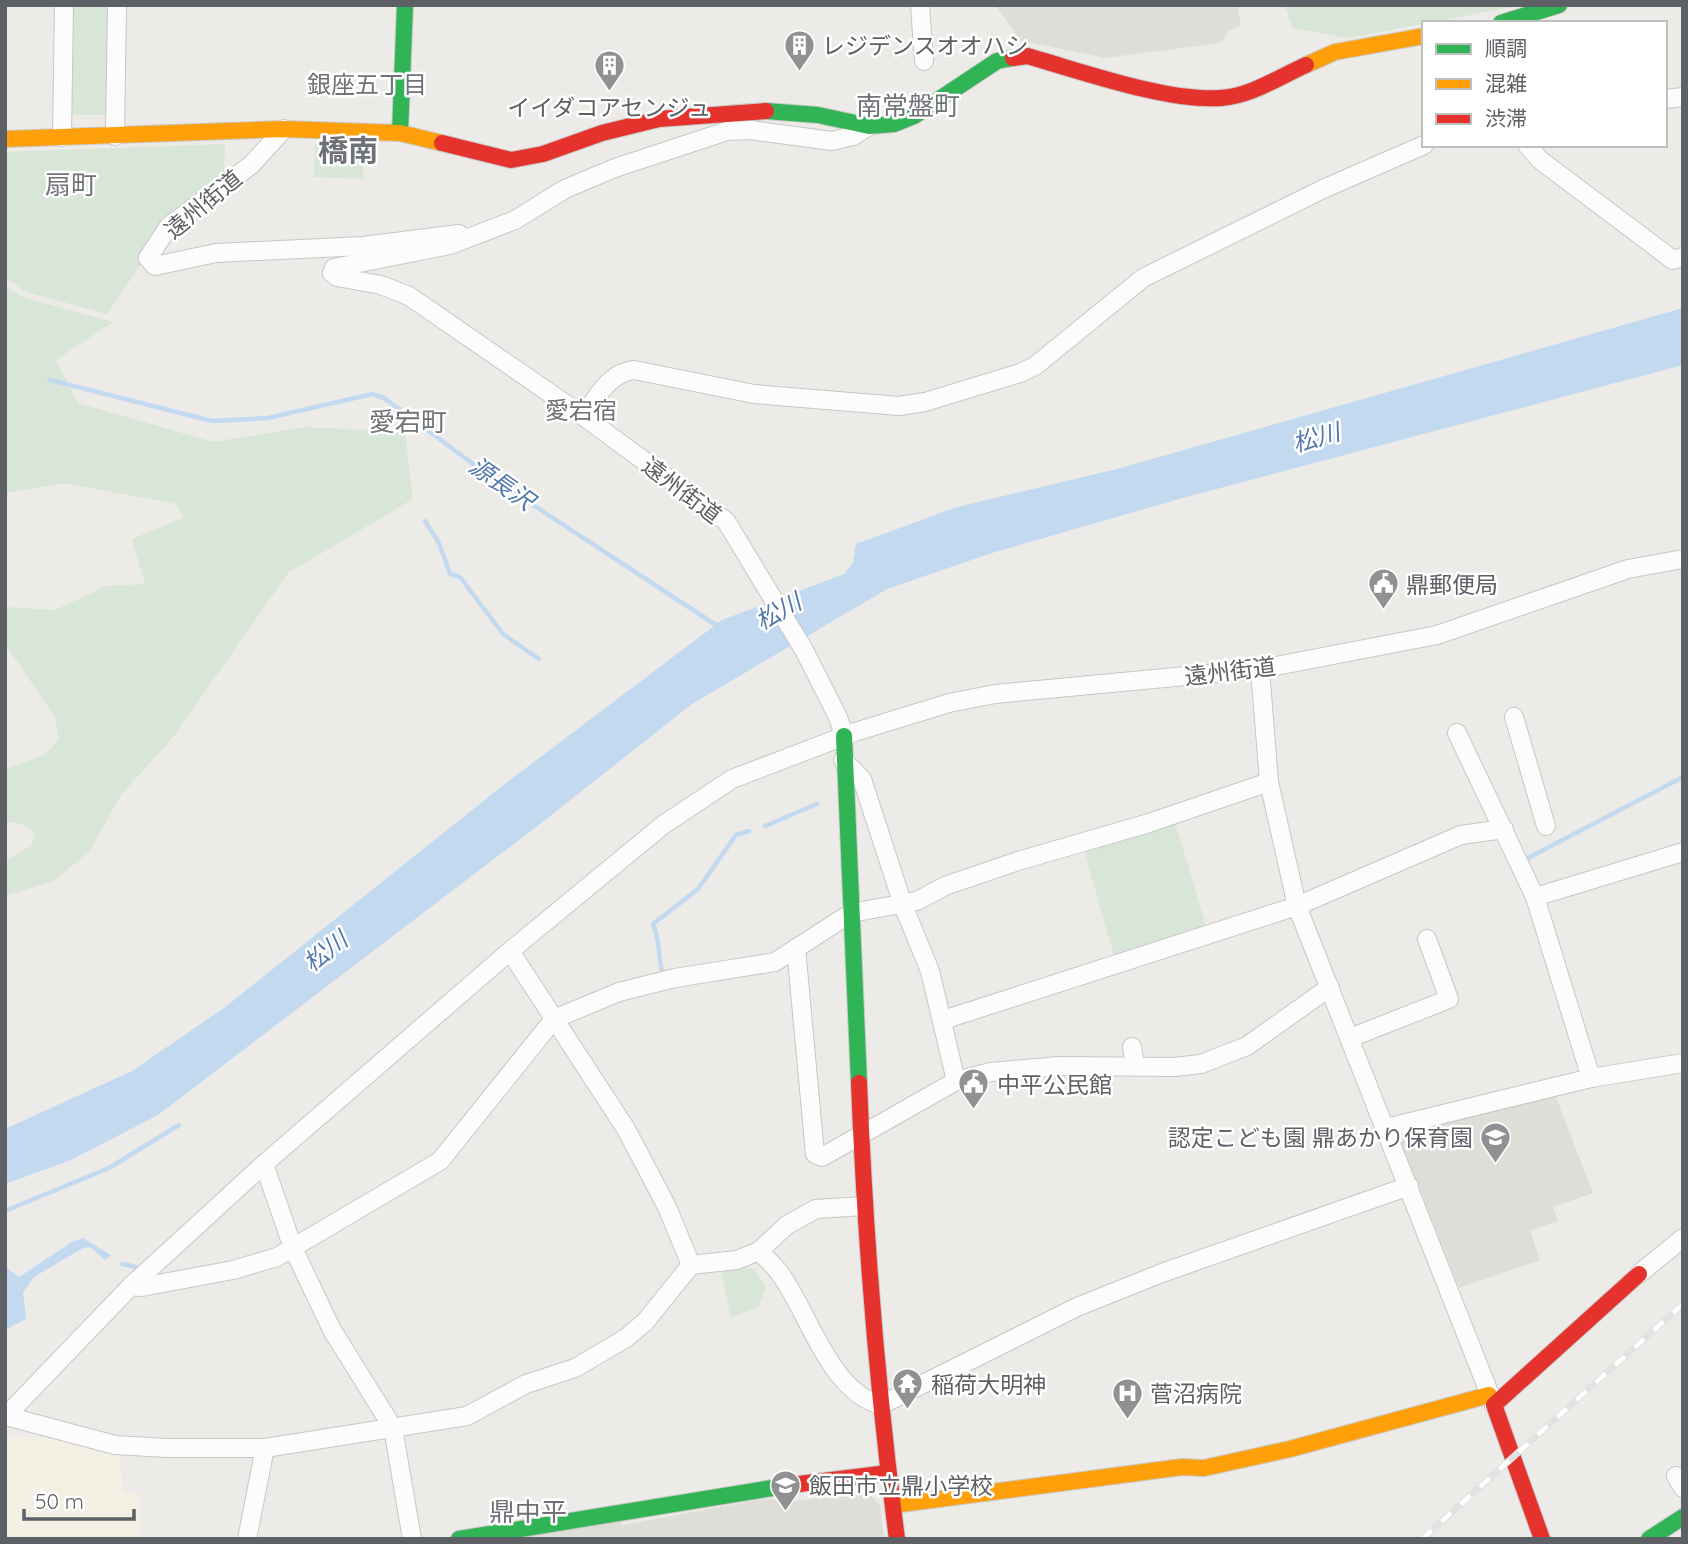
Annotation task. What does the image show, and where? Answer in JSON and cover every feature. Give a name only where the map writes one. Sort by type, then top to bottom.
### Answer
[{"type":"street","points":[[62,137],[64,5]]},
{"type":"street","points":[[115,136],[117,5]]},
{"type":"street","points":[[400,133],[405,5]]},
{"type":"street","points":[[920,5],[924,61]]},
{"type":"street","points":[[1507,21],[1559,5]]},
{"type":"street","points":[[5,139],[284,129],[400,133],[511,160],[543,154],[602,134],[659,119],[765,111],[818,115],[869,126],[894,124],[914,116],[997,61],[1013,57],[1027,56],[1156,91],[1220,98],[1245,93],[1335,52],[1422,36]]},
{"type":"street","points":[[468,239],[515,220],[565,189],[615,168],[727,131],[750,130],[832,141],[853,136],[869,126]]},
{"type":"street","name":"遠州街道","points":[[284,129],[251,164],[169,226],[148,258],[155,266],[216,253],[363,246],[452,233],[468,239]]},
{"type":"street","points":[[583,416],[608,381],[634,370],[754,394],[899,406],[925,402],[1020,373],[1035,366],[1143,278],[1323,188],[1422,146]]},
{"type":"street","points":[[1529,147],[1540,160],[1673,260],[1683,257]]},
{"type":"street","name":"遠州街道","points":[[468,239],[384,260],[342,265],[334,268],[332,273],[337,277],[381,285],[409,296],[583,416],[726,521],[804,650],[838,717],[844,736],[949,703],[995,694],[1260,669],[1437,635],[1628,569],[1683,559]]},
{"type":"street","points":[[1260,669],[1269,782],[1297,906],[1409,1186],[1542,1539]]},
{"type":"street","points":[[1514,717],[1546,826]]},
{"type":"street","points":[[1457,733],[1535,898],[1591,1078]]},
{"type":"street","points":[[864,1206],[816,1209],[787,1225],[759,1251],[737,1260],[691,1265],[645,1322],[610,1349],[575,1367],[526,1384],[467,1416],[265,1448],[115,1445],[6,1417],[131,1286],[264,1164],[510,951],[686,807],[732,779],[844,736],[864,1206],[881,1405],[897,1539]]},
{"type":"street","points":[[843,760],[862,779],[903,905],[930,971],[956,1081]]},
{"type":"street","points":[[131,1286],[142,1287],[233,1270],[277,1257],[440,1161],[554,1019],[619,992],[675,978],[775,962],[851,913],[917,901],[946,886],[1006,865],[1173,816],[1269,782]]},
{"type":"street","points":[[943,1020],[1297,906],[1461,835],[1504,829]]},
{"type":"street","points":[[1535,898],[1683,852]]},
{"type":"street","points":[[1350,1038],[1449,999],[1427,939]]},
{"type":"street","points":[[796,948],[815,1154],[822,1157],[956,1081],[991,1072],[1059,1066],[1201,1064],[1247,1046],[1330,987]]},
{"type":"street","points":[[510,951],[626,1129],[667,1207],[691,1265]]},
{"type":"street","points":[[1132,1047],[1135,1066]]},
{"type":"street","points":[[1386,1128],[1591,1078],[1683,1063]]},
{"type":"street","points":[[264,1164],[293,1248],[332,1330],[393,1428],[412,1539]]},
{"type":"street","points":[[759,1251],[781,1274],[820,1347],[847,1383],[869,1402],[881,1405],[1077,1307],[1210,1255],[1409,1186]]},
{"type":"street","points":[[893,1505],[1182,1466],[1204,1468],[1491,1400],[1683,1238]]},
{"type":"street","points":[[247,1539],[265,1448]]},
{"type":"street","points":[[459,1539],[765,1488],[888,1473]]},
{"type":"street","points":[[1649,1539],[1683,1517]]},
{"type":"shaded area","points":[[995,5],[1237,5],[1241,25],[1229,31],[1220,43],[1105,58],[1021,41]]},
{"type":"shaded area","name":"認定こども園 鼎あかり保育園","points":[[1554,1092],[1593,1193],[1553,1207],[1558,1221],[1530,1231],[1540,1260],[1459,1288],[1398,1135],[1403,1130]]},
{"type":"shaded area","points":[[43,1437],[119,1452],[123,1492],[139,1493],[140,1539],[5,1539],[5,1438]]},
{"type":"shaded area","name":"飯田市立鼎小学校","points":[[868,1492],[880,1505],[884,1539],[501,1539],[618,1519],[622,1525],[763,1499],[797,1501]]},
{"type":"green space","points":[[71,5],[110,5],[107,115],[70,115]]},
{"type":"green space","points":[[1285,5],[1523,5],[1438,21],[1422,21],[1422,24],[1348,38],[1292,28]]},
{"type":"green space","points":[[225,144],[224,178],[152,239],[141,264],[107,314],[26,292],[5,277],[5,152]]},
{"type":"green space","points":[[315,144],[364,146],[363,179],[314,177]]},
{"type":"green space","points":[[5,285],[22,297],[113,322],[56,360],[78,403],[213,442],[304,427],[405,432],[413,499],[288,573],[174,736],[121,795],[89,852],[53,881],[5,896],[5,862],[32,845],[35,833],[21,824],[5,821],[5,769],[45,755],[59,739],[55,717],[5,644],[5,607],[55,610],[106,586],[145,584],[132,539],[183,518],[176,504],[64,483],[5,493]]},
{"type":"green space","points":[[1175,822],[1207,930],[1115,959],[1084,850]]},
{"type":"green space","points":[[739,1266],[754,1269],[766,1288],[759,1306],[731,1318],[721,1272]]},
{"type":"water","name":"松川","points":[[1683,308],[1683,365],[1179,499],[992,553],[887,589],[692,704],[540,824],[158,1115],[71,1160],[5,1184],[5,1129],[132,1071],[224,1008],[506,783],[722,620],[844,574],[853,563],[856,544],[957,507],[1117,469]]},
{"type":"water","points":[[83,1238],[111,1255],[105,1260],[90,1247],[83,1248],[34,1277],[23,1292],[26,1319],[5,1330],[5,1267],[19,1277],[72,1242]]},
{"type":"waterway","name":"源長沢","points":[[50,380],[212,421],[268,418],[372,394],[384,398],[492,478],[719,627]]},
{"type":"waterway","points":[[425,521],[439,543],[450,574],[460,577],[503,634],[539,659]]},
{"type":"waterway","points":[[1528,858],[1683,777]]},
{"type":"waterway","points":[[765,826],[817,804]]},
{"type":"waterway","points":[[659,976],[663,974],[653,924],[698,889],[736,835],[749,831]]},
{"type":"waterway","points":[[5,1211],[109,1168],[179,1125]]},
{"type":"waterway","points":[[122,1264],[136,1267]]},
{"type":"railway","points":[[1422,1539],[1683,1304]]},
{"type":"traffic: fast","points":[[400,133],[405,5]]},
{"type":"traffic: fast","points":[[1507,21],[1559,5]]},
{"type":"traffic: fast","points":[[766,111],[818,115],[869,126],[894,124],[914,116],[997,61],[1013,58]]},
{"type":"traffic: fast","points":[[844,736],[859,1083]]},
{"type":"traffic: fast","points":[[459,1539],[791,1485]]},
{"type":"traffic: fast","points":[[1649,1539],[1683,1517]]},
{"type":"traffic: slow","points":[[1306,65],[1335,52],[1422,36]]},
{"type":"traffic: slow","points":[[5,139],[284,129],[400,133],[442,143]]},
{"type":"traffic: slow","points":[[893,1505],[1182,1467],[1204,1468],[1290,1449],[1489,1395]]},
{"type":"traffic: jam","points":[[1013,58],[1027,56],[1124,84],[1199,98],[1243,94],[1306,65]]},
{"type":"traffic: jam","points":[[442,143],[511,160],[543,154],[602,133],[659,119],[766,111]]},
{"type":"traffic: jam","points":[[859,1083],[873,1311],[897,1539]]},
{"type":"traffic: jam","points":[[1542,1539],[1494,1405],[1639,1274]]},
{"type":"traffic: jam","points":[[791,1485],[888,1473]]},
{"type":"place","name":"レジデンスオオハシ","points":[[799,72]]},
{"type":"place","name":"イイダコアセンジュ","points":[[609,93]]},
{"type":"place","name":"鼎郵便局","points":[[1383,611]]},
{"type":"place","name":"中平公民館","points":[[974,1111]]},
{"type":"place","name":"認定こども園 鼎あかり保育園","points":[[1496,1164]]},
{"type":"place","name":"稲荷大明神","points":[[908,1411]]},
{"type":"place","name":"菅沼病院","points":[[1127,1420]]},
{"type":"place","name":"飯田市立鼎小学校","points":[[786,1512]]},
{"type":"district","name":"銀座五丁目","points":[[367,84]]},
{"type":"district","name":"南常盤町","points":[[908,105]]},
{"type":"district","name":"橋南","points":[[348,150]]},
{"type":"district","name":"扇町","points":[[71,184]]},
{"type":"district","name":"愛宕宿","points":[[581,410]]},
{"type":"district","name":"愛宕町","points":[[408,421]]},
{"type":"district","name":"鼎中平","points":[[528,1511]]}]
